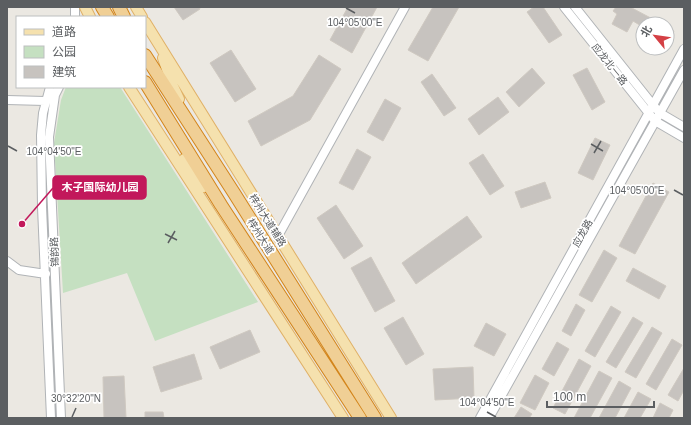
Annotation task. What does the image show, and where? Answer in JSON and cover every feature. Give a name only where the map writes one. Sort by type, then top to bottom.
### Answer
[{"type":"highway","points":[[102,7],[107,16]]},
{"type":"highway","points":[[119,7],[124,16]]},
{"type":"highway","name":"梓州大道","points":[[146,57],[375,418]]},
{"type":"highway","name":"梓州大道","points":[[146,84],[244,239],[360,418]]},
{"type":"main road","points":[[85,7],[90,16]]},
{"type":"main road","points":[[136,7],[141,16]]},
{"type":"main road","name":"梓州大道辅路","points":[[146,24],[391,418]]},
{"type":"main road","points":[[156,40],[173,86],[195,133]]},
{"type":"main road","points":[[130,88],[343,418]]},
{"type":"main road","points":[[137,100],[244,239]]},
{"type":"street","points":[[278,236],[405,7]]},
{"type":"street","name":"应龙北一路","points":[[564,7],[650,109],[684,127]]},
{"type":"street","name":"应龙北一路","points":[[575,7],[650,109],[655,121],[684,138]]},
{"type":"street","name":"应龙路","points":[[480,418],[684,49]]},
{"type":"street","name":"应龙路","points":[[490,418],[684,70]]},
{"type":"street","name":"锦韵路","points":[[50,88],[45,101],[41,135],[42,207],[51,418]]},
{"type":"street","name":"锦韵路","points":[[58,88],[55,95],[49,137],[61,418]]},
{"type":"street","points":[[7,100],[45,101]]},
{"type":"street","points":[[7,261],[20,270],[46,274]]},
{"type":"green space","points":[[66,88],[121,88],[258,302],[155,341],[127,273],[63,293],[54,143],[61,100]]},
{"type":"building","points":[[174,7],[199,7],[200,9],[183,20]]},
{"type":"building","points":[[348,7],[377,7],[352,53],[330,40]]},
{"type":"building","points":[[433,7],[459,7],[428,61],[408,50]]},
{"type":"building","points":[[534,7],[543,7],[562,35],[549,43],[527,12]]},
{"type":"building","points":[[616,7],[630,7],[647,16],[635,16],[635,22],[633,21],[627,32],[612,24],[617,14],[613,11]]},
{"type":"building","points":[[231,50],[256,89],[235,102],[210,63]]},
{"type":"building","points":[[319,55],[341,69],[310,120],[261,146],[248,121],[293,96]]},
{"type":"building","points":[[532,68],[545,83],[519,107],[506,92]]},
{"type":"building","points":[[587,68],[605,102],[592,110],[573,75]]},
{"type":"building","points":[[432,74],[456,108],[444,116],[421,82]]},
{"type":"building","points":[[498,97],[509,112],[479,135],[468,119]]},
{"type":"building","points":[[385,99],[401,108],[383,141],[367,132]]},
{"type":"building","points":[[595,138],[610,145],[593,180],[578,173]]},
{"type":"building","points":[[357,149],[371,157],[353,190],[339,183]]},
{"type":"building","points":[[483,154],[504,186],[490,195],[469,163]]},
{"type":"building","points":[[545,182],[551,198],[521,208],[515,192]]},
{"type":"building","points":[[653,183],[669,192],[635,254],[619,246]]},
{"type":"building","points":[[336,205],[363,246],[344,259],[317,218]]},
{"type":"building","points":[[467,216],[482,237],[416,284],[402,263]]},
{"type":"building","points":[[604,250],[617,258],[592,302],[579,295]]},
{"type":"building","points":[[371,257],[395,301],[375,312],[351,268]]},
{"type":"building","points":[[633,268],[666,286],[659,299],[626,281]]},
{"type":"building","points":[[576,304],[585,310],[571,336],[562,331]]},
{"type":"building","points":[[611,306],[621,312],[595,357],[585,351]]},
{"type":"building","points":[[403,317],[424,354],[406,365],[384,328]]},
{"type":"building","points":[[633,317],[643,323],[616,368],[606,362]]},
{"type":"building","points":[[486,323],[506,334],[494,356],[474,346]]},
{"type":"building","points":[[652,327],[662,333],[636,378],[625,372]]},
{"type":"building","points":[[250,330],[260,352],[220,369],[210,347]]},
{"type":"building","points":[[672,339],[682,345],[656,390],[646,384]]},
{"type":"building","points":[[557,342],[569,349],[554,376],[542,369]]},
{"type":"building","points":[[194,354],[202,379],[161,392],[153,367]]},
{"type":"building","points":[[579,359],[591,366],[565,414],[553,408]]},
{"type":"building","points":[[473,367],[474,398],[435,400],[433,369]]},
{"type":"building","points":[[684,368],[684,390],[678,401],[668,395]]},
{"type":"building","points":[[599,371],[612,378],[590,418],[574,418]]},
{"type":"building","points":[[535,375],[549,383],[535,410],[520,403]]},
{"type":"building","points":[[124,376],[126,418],[104,418],[103,377]]},
{"type":"building","points":[[619,381],[631,388],[615,418],[599,418]]},
{"type":"building","points":[[638,392],[651,399],[640,418],[624,418]]},
{"type":"building","points":[[660,403],[673,410],[669,418],[653,418]]},
{"type":"building","points":[[521,407],[532,414],[529,418],[514,418]]},
{"type":"building","points":[[145,412],[163,412],[164,418],[145,418]]},
{"type":"place","name":"木子国际幼儿园","points":[[22,224]]}]
